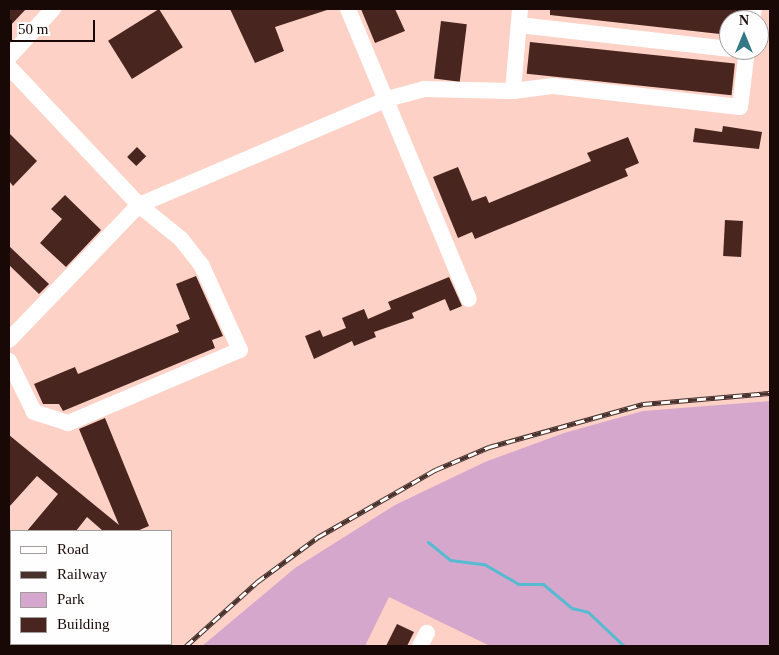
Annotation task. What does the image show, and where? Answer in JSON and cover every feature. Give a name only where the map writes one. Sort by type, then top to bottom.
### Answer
[{"type":"lane","points":[[9,57],[53,9]]},
{"type":"lane","points":[[348,9],[469,299]]},
{"type":"lane","points":[[513,91],[520,9]]},
{"type":"lane","points":[[519,25],[719,48]]},
{"type":"lane","points":[[9,340],[140,205],[386,99],[424,89],[513,91],[553,86],[740,107],[746,60]]},
{"type":"lane","points":[[9,67],[140,205],[182,239],[202,266],[240,350],[68,423],[34,412],[9,361]]},
{"type":"green space","points":[[770,401],[770,646],[490,646],[389,597],[365,646],[202,646],[295,568],[395,505],[485,462],[564,433],[643,411]]},
{"type":"building","points":[[9,9],[26,9],[9,27]]},
{"type":"building","points":[[159,9],[183,47],[132,79],[108,41]]},
{"type":"building","points":[[230,9],[330,9],[275,27],[284,51],[255,63]]},
{"type":"building","points":[[361,9],[395,9],[405,31],[375,43]]},
{"type":"building","points":[[550,9],[744,9],[719,10],[719,34],[550,15]]},
{"type":"building","points":[[441,21],[467,24],[460,82],[434,79]]},
{"type":"building","points":[[530,42],[735,64],[732,95],[527,74]]},
{"type":"building","points":[[723,126],[762,132],[759,149],[693,142],[695,128],[722,132]]},
{"type":"building","points":[[9,133],[37,161],[13,186],[9,181]]},
{"type":"building","points":[[628,137],[639,163],[625,169],[628,176],[475,239],[472,232],[458,238],[433,177],[458,167],[472,201],[486,196],[489,203],[591,161],[587,153]]},
{"type":"building","points":[[137,147],[146,156],[136,166],[127,157]]},
{"type":"building","points":[[65,195],[101,230],[66,267],[40,243],[62,219],[51,209]]},
{"type":"building","points":[[725,220],[743,221],[741,257],[723,256]]},
{"type":"building","points":[[9,246],[49,284],[39,294],[9,265]]},
{"type":"building","points":[[196,276],[223,336],[212,340],[215,348],[63,411],[59,404],[43,404],[34,384],[75,367],[78,374],[179,332],[176,325],[190,319],[176,284]]},
{"type":"building","points":[[449,277],[462,306],[450,311],[445,299],[412,313],[414,318],[374,332],[376,337],[354,346],[352,341],[314,359],[305,336],[320,330],[323,337],[346,328],[342,318],[364,309],[368,319],[391,309],[388,302]]},
{"type":"building","points":[[105,418],[149,526],[139,530],[102,530],[87,517],[77,530],[28,530],[58,494],[37,476],[9,507],[9,435],[119,525],[79,429]]},
{"type":"building","points":[[397,624],[414,632],[407,646],[386,646]]},
{"type":"waterway","points":[[428,542],[450,560],[484,564],[518,584],[543,584],[572,608],[588,612],[624,646]]},
{"type":"railway","points":[[186,646],[257,582],[318,537],[435,470],[489,447],[643,404],[770,393]]}]
